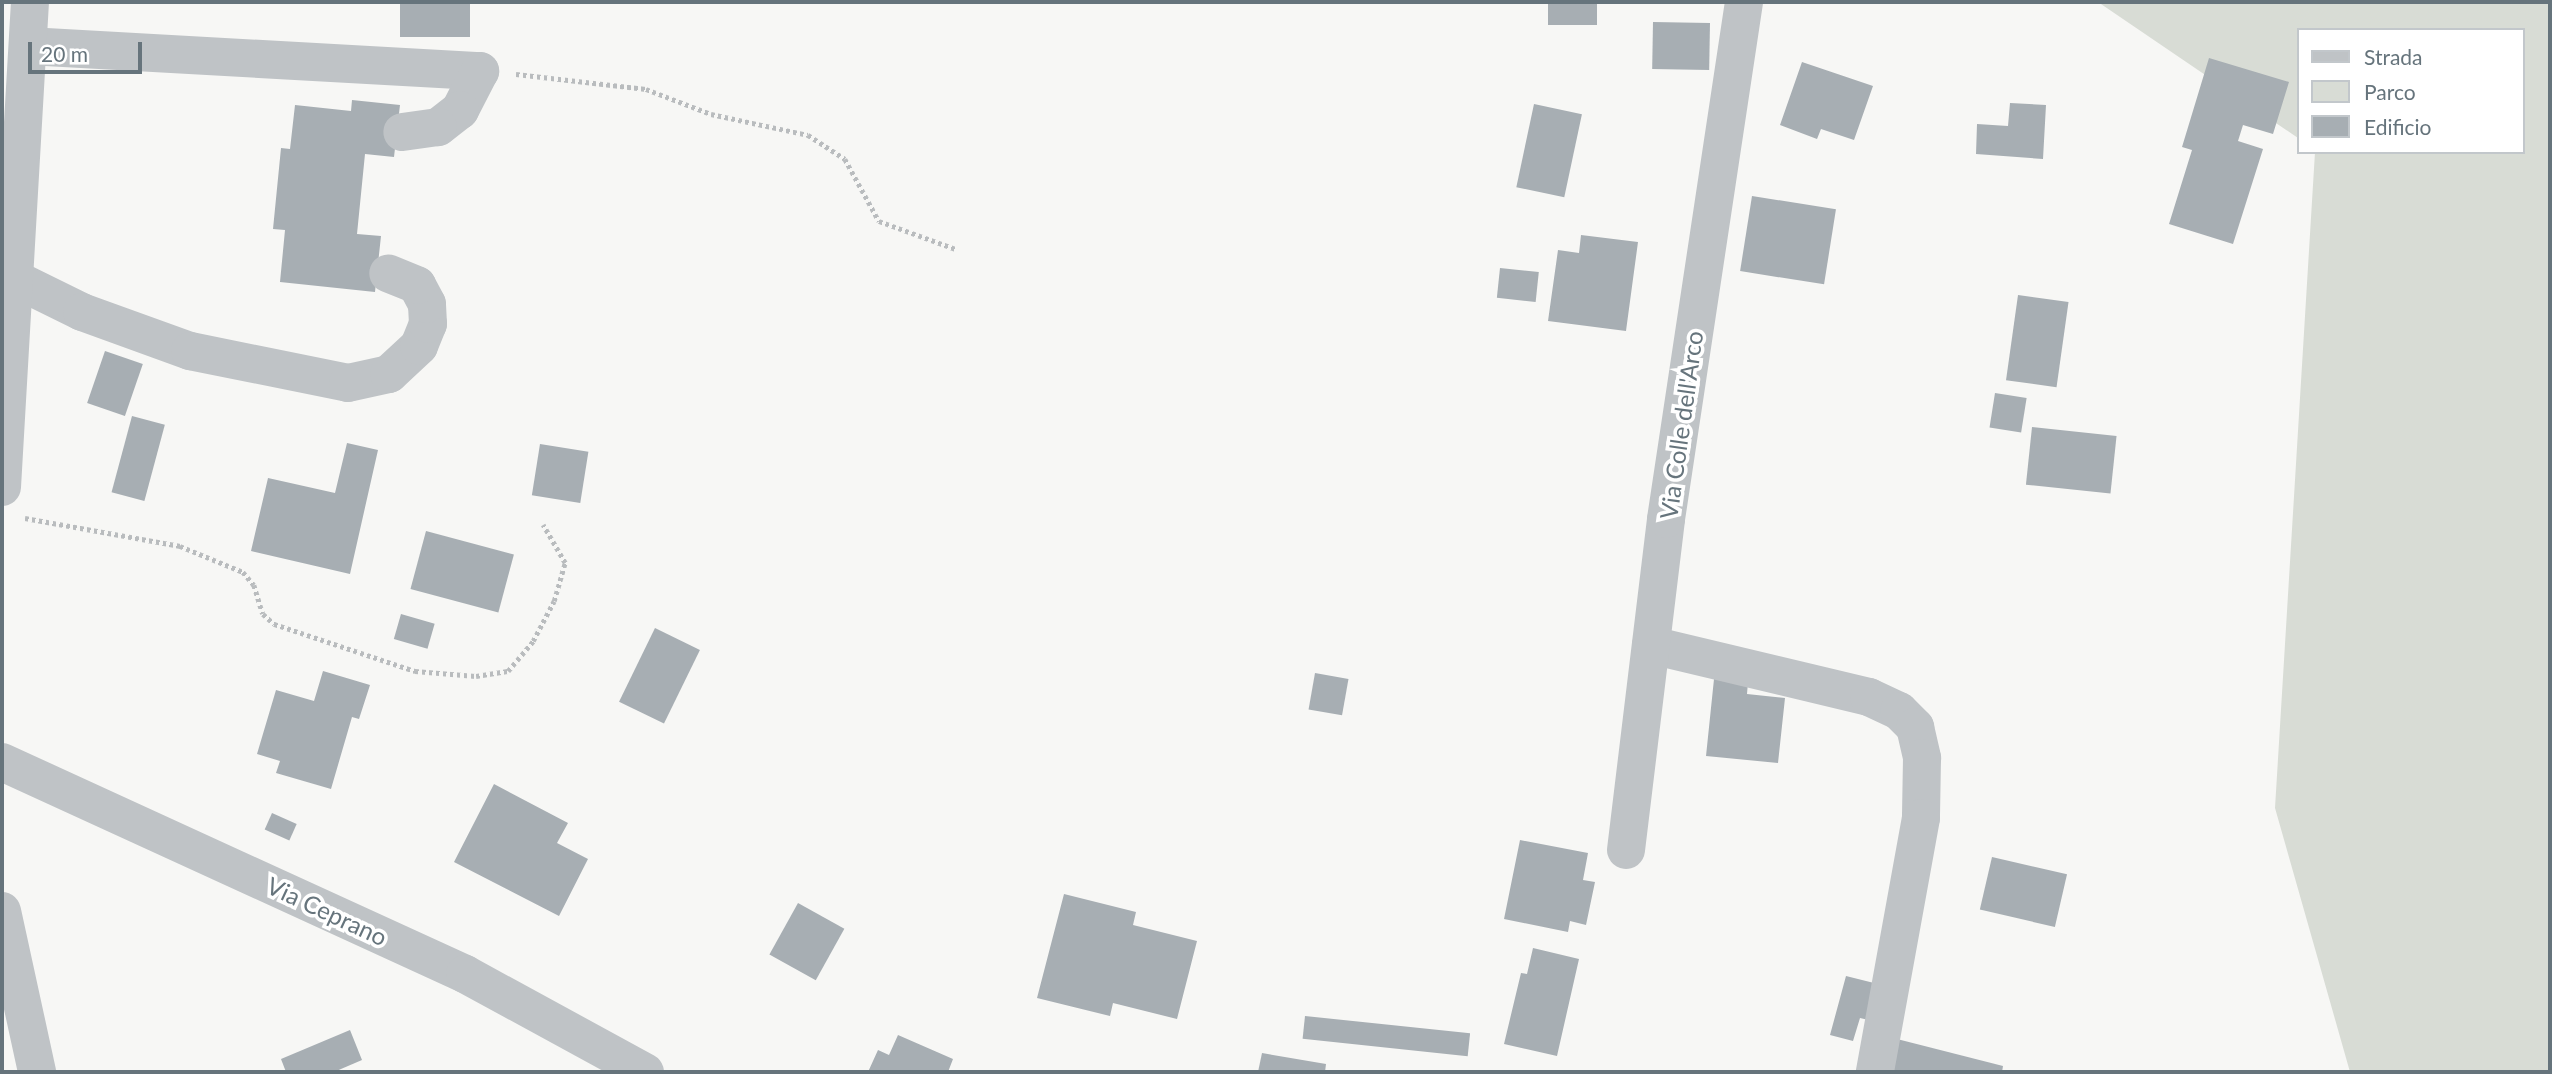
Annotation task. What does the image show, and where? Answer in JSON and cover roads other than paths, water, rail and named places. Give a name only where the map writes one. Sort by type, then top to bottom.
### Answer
[{"type":"street","points":[[9,501],[13,278],[30,2]]},
{"type":"street","name":"Via Colle dell'Arco","points":[[1626,850],[1651,645],[1744,2]]},
{"type":"street","points":[[27,46],[481,71],[460,110],[438,127],[402,132]]},
{"type":"street","points":[[13,278],[82,312],[190,351],[348,383],[389,374],[419,346],[428,324],[426,304],[417,285],[388,273]]},
{"type":"street","points":[[1651,645],[1869,697],[1899,711],[1914,727],[1922,758],[1921,818],[1875,1072]]},
{"type":"street","name":"Via Ceprano","points":[[2,762],[465,974],[645,1072]]},
{"type":"street","points":[[2,911],[37,1072]]}]
